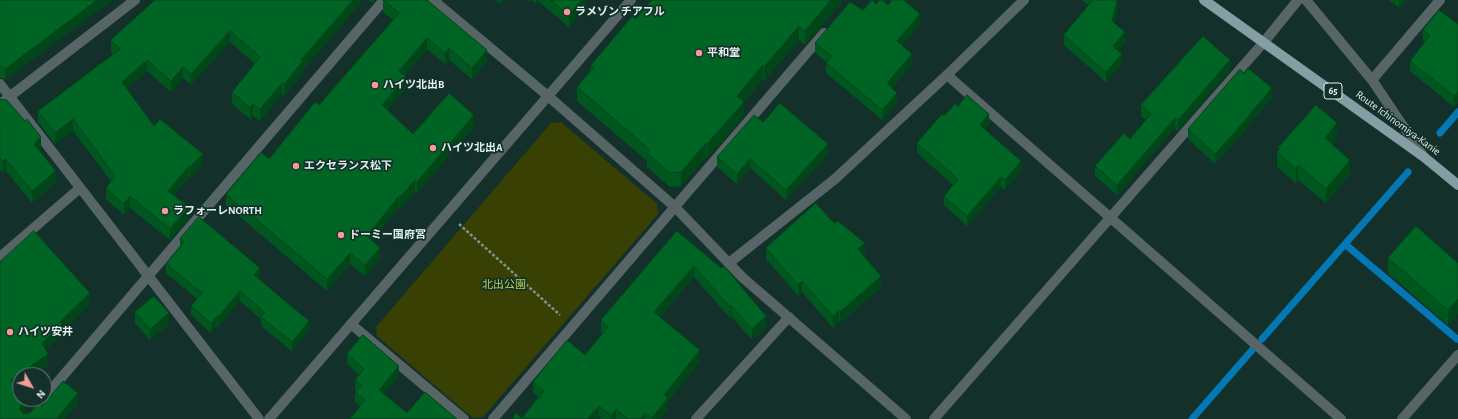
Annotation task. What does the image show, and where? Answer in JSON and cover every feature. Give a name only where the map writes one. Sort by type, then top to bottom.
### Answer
[{"type":"main road","name":"Route Ichinomiya-Kanie","points":[[1204,0],[1424,156],[1458,184]]},
{"type":"street","points":[[0,104],[135,0]]},
{"type":"street","points":[[52,388],[384,0]]},
{"type":"street","points":[[433,0],[548,96],[675,207],[742,277],[906,419]]},
{"type":"street","points":[[269,419],[631,0]]},
{"type":"street","points":[[729,263],[835,179],[947,75],[1024,0]]},
{"type":"street","points":[[934,419],[1264,42],[1298,0]]},
{"type":"street","points":[[1306,0],[1372,80],[1424,156]]},
{"type":"street","points":[[1372,80],[1440,0]]},
{"type":"street","points":[[493,419],[832,24]]},
{"type":"street","points":[[947,75],[1341,419]]},
{"type":"street","points":[[0,84],[259,419]]},
{"type":"street","points":[[0,257],[80,188]]},
{"type":"street","points":[[696,419],[789,317]]},
{"type":"street","points":[[351,324],[464,419]]},
{"type":"street","points":[[1402,419],[1458,354]]},
{"type":"path","points":[[447,213],[573,326]]},
{"type":"green space","name":"北出公園","points":[[561,122],[657,204],[658,214],[483,417],[473,418],[377,336],[376,327],[551,123]]},
{"type":"building","points":[[0,0],[97,0],[5,69],[2,66],[0,67]]},
{"type":"building","points":[[155,0],[353,0],[301,60],[303,61],[284,84],[282,83],[260,109],[253,104],[250,108],[232,92],[260,57],[230,31],[191,74],[183,67],[171,81],[147,60],[122,82],[154,126],[160,119],[203,154],[190,167],[189,166],[168,191],[189,207],[170,229],[130,196],[124,204],[106,188],[115,176],[73,119],[55,133],[38,111],[120,49],[111,40]]},
{"type":"building","points":[[383,0],[427,0],[487,50],[472,68],[449,48],[445,53],[427,38],[399,71],[406,77],[382,105],[413,134],[449,93],[474,115],[417,182],[415,180],[400,197],[399,196],[367,236],[380,248],[365,265],[350,253],[327,279],[226,194],[261,152],[269,159],[315,102],[319,105],[399,13]]},
{"type":"building","points":[[551,0],[582,0],[569,15]]},
{"type":"building","points":[[652,0],[831,0],[805,31],[799,26],[764,67],[763,65],[737,96],[744,102],[681,172],[670,173],[647,153],[650,150],[577,87],[594,67],[591,65],[632,16],[635,19]]},
{"type":"building","points":[[872,0],[876,4],[882,0],[888,5],[892,0],[904,0],[920,14],[897,41],[912,54],[887,83],[897,93],[882,110],[826,63],[832,56],[815,43],[850,2],[863,10]]},
{"type":"building","points":[[1093,0],[1117,0],[1112,21],[1125,32],[1113,46],[1122,54],[1106,72],[1064,35]]},
{"type":"building","points":[[1439,10],[1458,24],[1458,92],[1454,96],[1410,61],[1430,35],[1423,30]]},
{"type":"building","points":[[1203,36],[1230,60],[1178,120],[1175,118],[1117,185],[1095,166],[1124,133],[1130,139],[1151,114],[1141,105]]},
{"type":"building","points":[[1248,68],[1272,88],[1215,154],[1188,129],[1240,69],[1244,73]]},
{"type":"building","points":[[967,95],[989,114],[980,125],[1021,161],[1005,180],[1001,177],[967,216],[944,196],[958,179],[917,143],[942,114],[944,116],[955,104],[958,106]]},
{"type":"building","points":[[0,99],[7,100],[25,121],[27,119],[41,137],[34,144],[56,171],[32,191],[6,159],[3,161],[0,158]]},
{"type":"building","points":[[780,103],[828,144],[786,190],[750,159],[737,174],[717,157],[754,115],[763,122]]},
{"type":"building","points":[[1316,105],[1337,123],[1325,138],[1350,160],[1326,189],[1298,165],[1296,169],[1277,152],[1280,149],[1278,148]]},
{"type":"building","points":[[816,203],[830,219],[835,223],[838,221],[865,243],[858,249],[881,276],[840,312],[839,311],[833,316],[802,281],[798,285],[766,248]]},
{"type":"building","points":[[199,217],[260,268],[254,275],[309,321],[292,342],[261,317],[265,312],[240,291],[211,323],[191,306],[202,293],[166,264],[184,241],[180,239]]},
{"type":"building","points":[[1416,226],[1458,263],[1458,299],[1448,310],[1388,258]]},
{"type":"building","points":[[34,231],[90,293],[60,322],[62,324],[42,343],[48,354],[30,367],[12,367],[12,407],[20,407],[20,410],[24,414],[31,412],[35,407],[52,407],[52,394],[63,381],[78,393],[56,419],[0,419],[0,262]]},
{"type":"building","points":[[677,231],[721,268],[724,266],[766,316],[752,329],[731,305],[730,307],[694,266],[654,312],[700,350],[664,395],[668,398],[652,418],[645,413],[640,419],[628,419],[616,409],[611,416],[599,406],[587,419],[512,419],[516,413],[522,418],[544,391],[533,382],[567,340],[585,355],[608,327],[601,320]]},
{"type":"building","points":[[154,296],[169,313],[150,329],[135,312]]},
{"type":"building","points":[[363,335],[399,366],[379,390],[407,413],[425,392],[457,419],[350,419],[365,400],[355,392],[361,385],[355,380],[364,369],[347,354]]},
{"type":"waterway","points":[[1440,133],[1458,112]]},
{"type":"waterway","points":[[1262,339],[1408,172]]},
{"type":"waterway","points":[[1345,244],[1457,339]]},
{"type":"waterway","points":[[1192,419],[1253,349]]},
{"type":"place","name":"ラメゾン チアフル","points":[[567,12]]},
{"type":"place","name":"平和堂","points":[[699,53]]},
{"type":"place","name":"ハイツ北出B","points":[[375,85]]},
{"type":"place","name":"ハイツ北出A","points":[[433,148]]},
{"type":"place","name":"エクセランス松下","points":[[296,166]]},
{"type":"place","name":"ラフォーレNORTH","points":[[165,211]]},
{"type":"place","name":"ドーミー国府宮","points":[[341,235]]},
{"type":"place","name":"ハイツ安井","points":[[10,332]]}]
